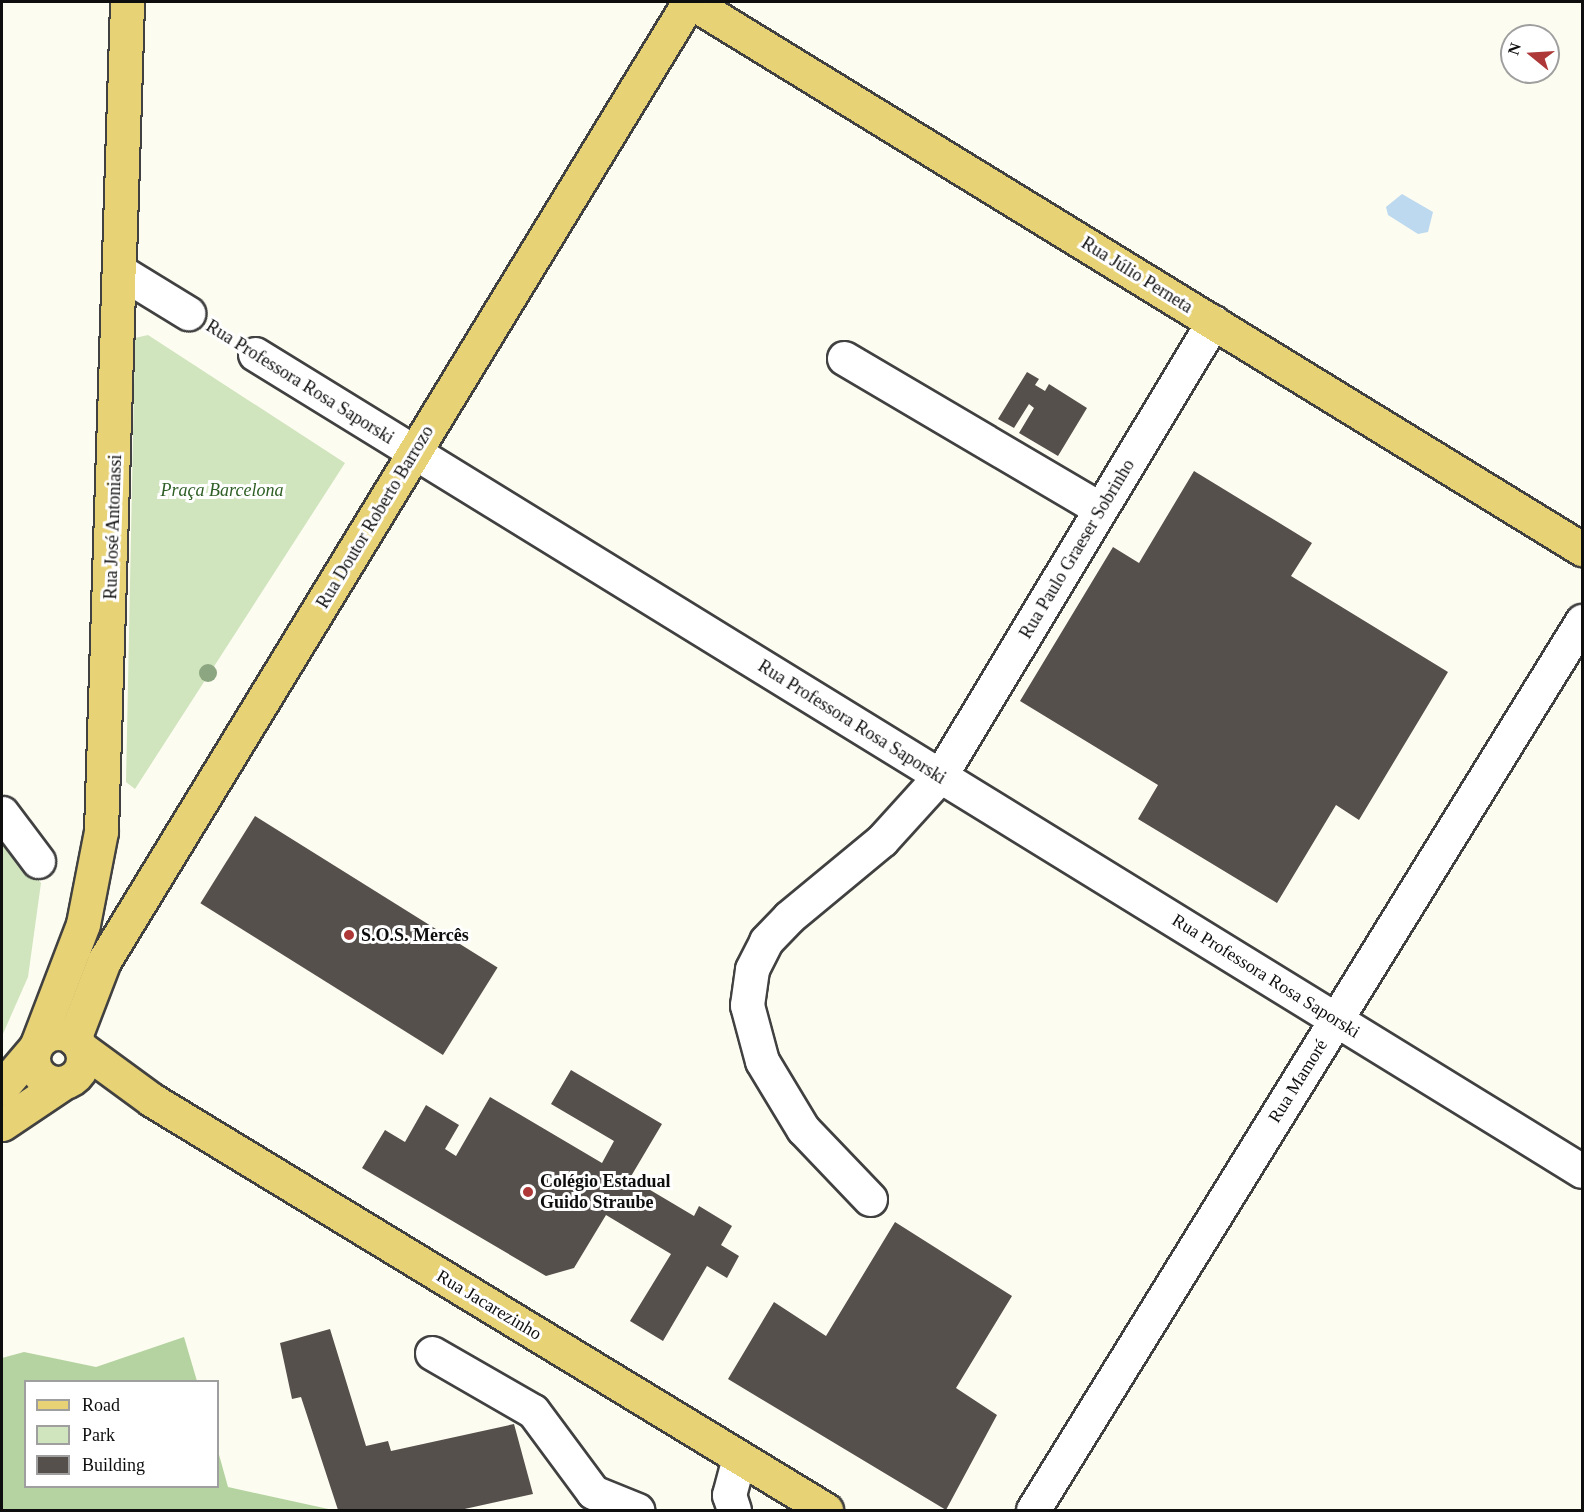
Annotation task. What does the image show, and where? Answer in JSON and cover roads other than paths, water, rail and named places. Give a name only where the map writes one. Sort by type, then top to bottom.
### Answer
[{"type":"main road","name":"Rua José Antoniassi","points":[[36,1045],[83,924],[101,831],[121,272],[127,2]]},
{"type":"main road","name":"Rua Júlio Perneta","points":[[690,2],[1582,549]]},
{"type":"main road","name":"Rua Doutor Roberto Barrozo","points":[[78,1044],[104,961],[690,2]]},
{"type":"main road","points":[[2,1087],[36,1045],[52,1034],[78,1044],[82,1065],[67,1081],[2,1124]]},
{"type":"main road","name":"Rua Jacarezinho","points":[[78,1044],[152,1100],[826,1510]]},
{"type":"main road","points":[[36,1045],[33,1064],[41,1077],[67,1081]]},
{"type":"main road","name":"Rua Jacarezinho","points":[[67,1081],[152,1100]]},
{"type":"street","name":"Rua Professora Rosa Saporski","points":[[121,272],[188,313]]},
{"type":"street","name":"Rua Paulo Graeser Sobrinho","points":[[870,1199],[803,1129],[762,1061],[747,1005],[752,969],[766,941],[789,917],[882,840],[940,776],[1213,322]]},
{"type":"street","name":"Rua Professora Rosa Saporski","points":[[255,354],[1582,1171]]},
{"type":"street","points":[[844,358],[1100,510]]},
{"type":"street","name":"Rua Mamoré","points":[[1033,1510],[1582,621]]},
{"type":"street","points":[[2,813],[38,861]]},
{"type":"street","points":[[432,1353],[533,1411],[593,1492],[637,1510]]},
{"type":"street","points":[[734,1510],[729,1494],[739,1457]]},
{"type":"water","points":[[1402,194],[1433,212],[1428,232],[1418,234],[1388,215],[1386,207]]},
{"type":"place","name":"S.O.S. Mercês","points":[[349,935]]},
{"type":"place","name":"Colégio Estadual Guido Straube","points":[[528,1192]]},
{"type":"park label","name":"Praça Barcelona","points":[[222,490]]}]
